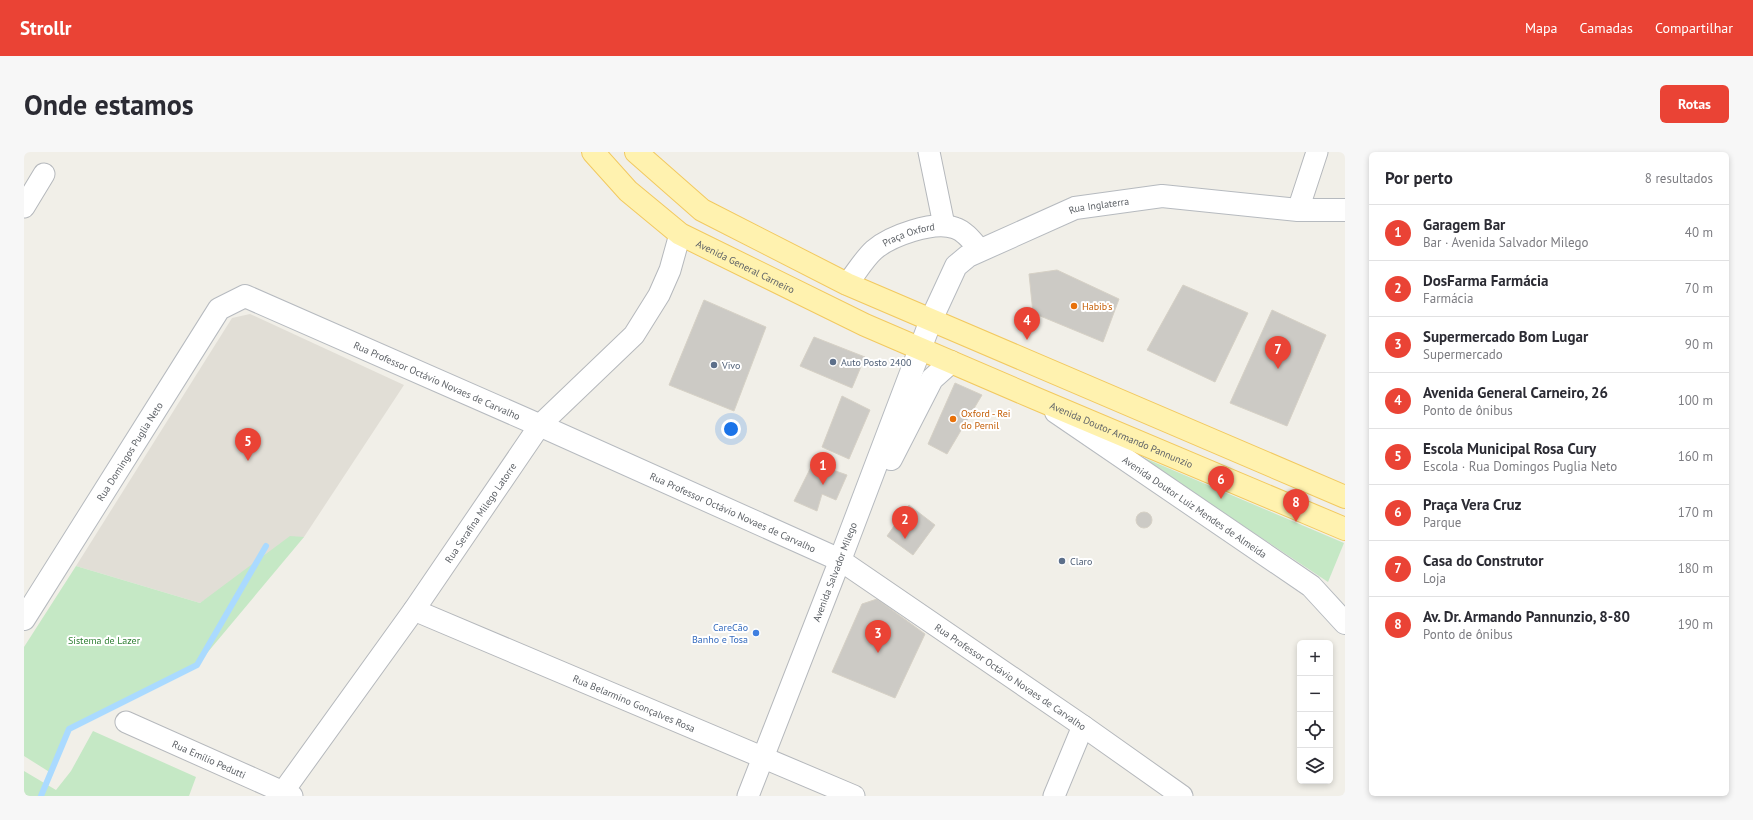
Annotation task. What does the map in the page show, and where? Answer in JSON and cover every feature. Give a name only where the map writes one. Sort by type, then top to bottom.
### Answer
[{"type":"main road","name":"Avenida General Carneiro","points":[[593,152],[628,191],[680,234],[815,301],[920,348]]},
{"type":"main road","points":[[636,152],[702,210],[847,284],[1345,497]]},
{"type":"main road","name":"Avenida Doutor Armando Pannunzio","points":[[920,348],[1345,529]]},
{"type":"street","points":[[929,152],[944,225]]},
{"type":"street","points":[[1298,210],[1317,152]]},
{"type":"street","points":[[24,207],[44,174]]},
{"type":"street","name":"Rua Inglaterra","points":[[920,348],[956,266],[968,256],[980,250],[1075,208],[1162,196],[1298,210],[1345,210]]},
{"type":"street","name":"Praça Oxford","points":[[847,284],[874,250],[890,239],[918,230],[944,225],[956,228],[968,237],[980,250]]},
{"type":"street","name":"Rua Serafina Milego Latorre","points":[[284,794],[414,610],[540,425],[634,335],[659,295],[670,270],[680,234]]},
{"type":"street","name":"Rua Professor Octávio Novaes de Carvalho","points":[[245,296],[540,425],[840,560],[1083,726],[1182,796]]},
{"type":"street","name":"Rua Domingos Puglia Neto","points":[[24,619],[219,309],[245,296]]},
{"type":"street","name":"Avenida Salvador Milego","points":[[748,796],[840,560],[920,348]]},
{"type":"street","points":[[840,560],[932,379],[951,362]]},
{"type":"street","name":"Avenida Doutor Luiz Mendes de Almeida","points":[[1037,399],[1311,586],[1345,623]]},
{"type":"street","name":"Rua Belarmino Gonçalves Rosa","points":[[414,610],[854,796]]},
{"type":"street","name":"Rua Emílio Pedutti","points":[[126,722],[284,794]]},
{"type":"street","points":[[1054,796],[1083,726]]},
{"type":"shaded area","points":[[250,314],[404,385],[304,537],[200,603],[76,566],[232,318]]},
{"type":"green space","points":[[1135,454],[1344,543],[1328,582]]},
{"type":"green space","name":"Sistema de Lazer","points":[[290,536],[304,537],[197,665],[69,729],[51,773],[24,756],[24,647],[76,566],[200,603]]},
{"type":"green space","points":[[93,731],[196,777],[189,796],[24,796],[24,771],[56,790],[71,771]]},
{"type":"building","name":"Habib's","points":[[1057,270],[1119,299],[1103,342],[1033,313],[1029,274]]},
{"type":"building","points":[[1183,285],[1248,313],[1215,382],[1147,350]]},
{"type":"building","name":"Vivo","points":[[704,300],[766,327],[734,411],[669,385]]},
{"type":"building","points":[[1272,310],[1326,335],[1287,426],[1230,403]]},
{"type":"building","name":"Auto Posto 2400","points":[[814,337],[865,357],[852,388],[800,366]]},
{"type":"building","name":"Oxford - Rei do Pernil","points":[[955,383],[982,395],[947,454],[928,444]]},
{"type":"building","name":"Auto Posto 2400","points":[[842,396],[870,410],[849,459],[822,447]]},
{"type":"building","points":[[813,463],[847,475],[836,500],[822,494],[817,511],[794,501]]},
{"type":"building","points":[[909,505],[935,525],[913,555],[887,536]]},
{"type":"building","points":[[1141,512],[1147,512],[1152,517],[1150,526],[1147,528],[1141,528],[1136,523],[1136,517]]},
{"type":"building","points":[[877,599],[925,634],[895,698],[832,672],[862,604]]},
{"type":"waterway","points":[[41,796],[69,729],[197,665],[266,546]]},
{"type":"place","name":"Habib's","points":[[1074,306]]},
{"type":"place","name":"Avenida General Carneiro, 26","points":[[1027,340]]},
{"type":"place","name":"Auto Posto 2400","points":[[833,362]]},
{"type":"place","name":"Vivo","points":[[714,365]]},
{"type":"place","name":"Casa do Construtor","points":[[1278,369]]},
{"type":"place","name":"Oxford - Rei do Pernil","points":[[953,419]]},
{"type":"place","name":"Escola Municipal Rosa Cury","points":[[248,461]]},
{"type":"place","name":"Garagem Bar","points":[[823,485]]},
{"type":"place","name":"Praça Vera Cruz","points":[[1221,499]]},
{"type":"place","name":"Av. Dr. Armando Pannunzio, 8-80","points":[[1296,522]]},
{"type":"place","name":"DosFarma Farmácia","points":[[905,539]]},
{"type":"place","name":"Claro","points":[[1062,561]]},
{"type":"place","name":"CareCão Banho e Tosa","points":[[756,633]]},
{"type":"place","name":"Supermercado Bom Lugar","points":[[878,653]]}]
